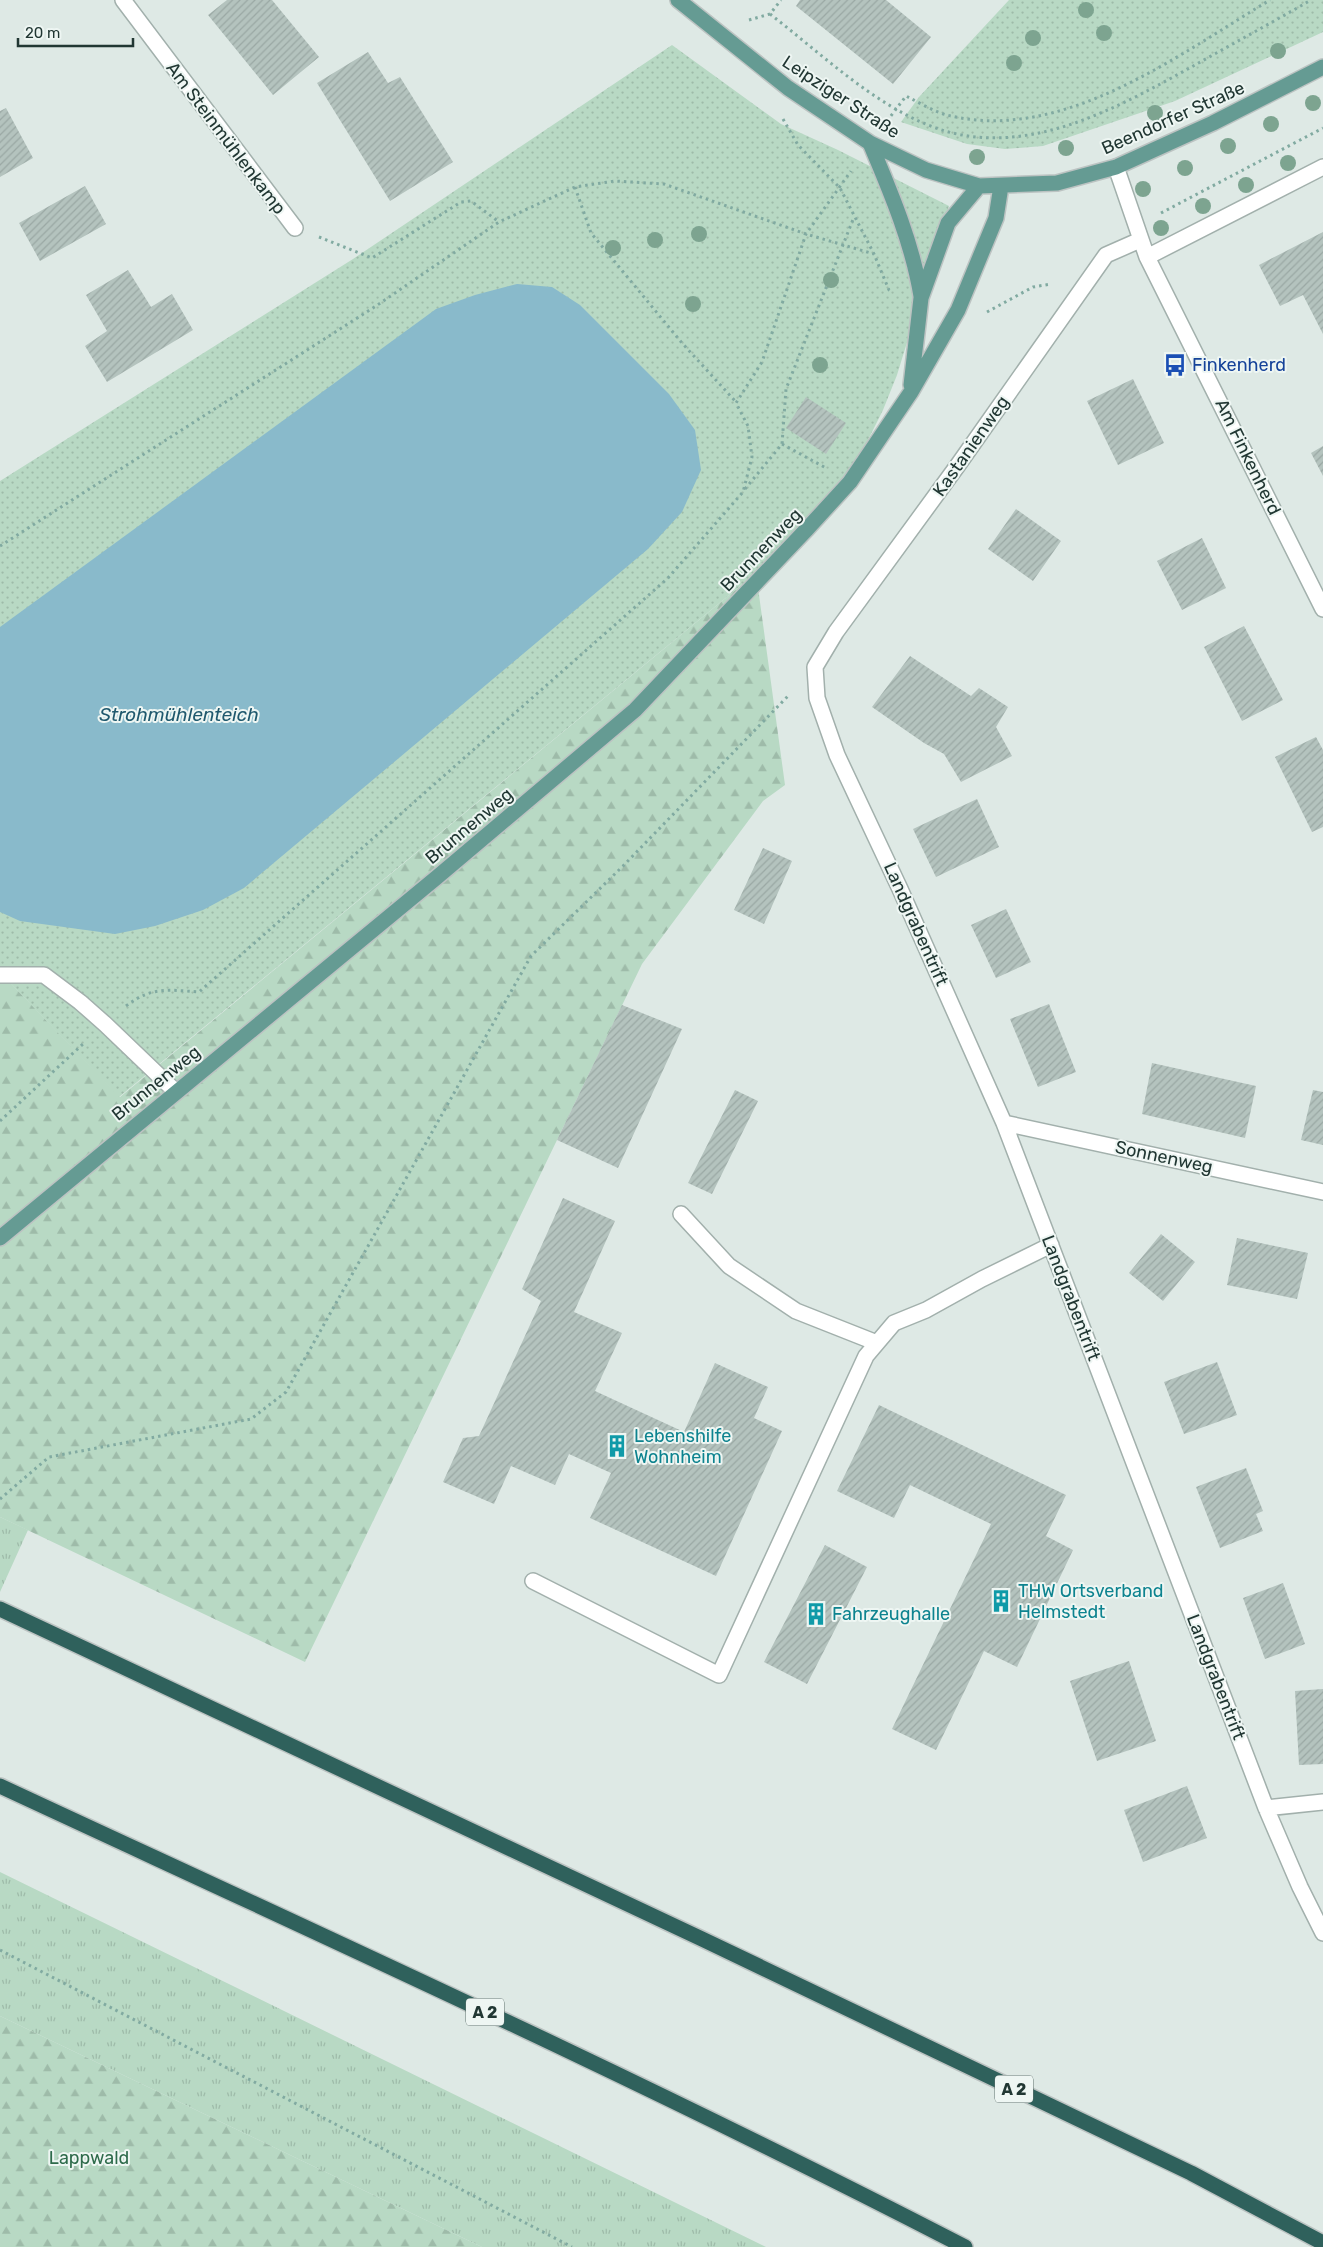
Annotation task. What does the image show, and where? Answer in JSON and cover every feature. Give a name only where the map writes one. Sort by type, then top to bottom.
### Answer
[{"type":"highway","name":"A 2","points":[[0,1609],[764,1969],[1191,2173],[1323,2243]]},
{"type":"highway","name":"A 2","points":[[0,1786],[644,2086],[851,2188],[965,2247]]},
{"type":"main road","name":"Leipziger Straße","points":[[678,0],[788,88],[870,143],[926,170],[980,186],[1001,186]]},
{"type":"main road","name":"Beendorfer Straße","points":[[1001,186],[1057,183],[1116,167],[1213,123],[1323,67]]},
{"type":"main road","points":[[870,143],[901,219],[916,266],[921,298]]},
{"type":"main road","name":"Brunnenweg","points":[[911,392],[921,298],[948,223],[980,186]]},
{"type":"main road","name":"Brunnenweg","points":[[0,1238],[436,878],[634,710],[850,482],[911,392],[958,310],[996,218],[1001,186]]},
{"type":"street","name":"Am Steinmühlenkamp","points":[[122,0],[295,228]]},
{"type":"street","name":"Am Finkenherd","points":[[1116,167],[1147,257],[1323,609]]},
{"type":"street","points":[[1147,257],[1323,167]]},
{"type":"street","name":"Kastanienweg","points":[[815,668],[836,632],[958,465],[1106,255],[1138,233]]},
{"type":"street","name":"Landgrabentrift","points":[[815,668],[817,698],[836,755],[900,889],[1004,1123],[1266,1808],[1300,1887],[1323,1933]]},
{"type":"street","points":[[0,975],[44,975],[105,1024],[175,1092]]},
{"type":"street","name":"Sonnenweg","points":[[1004,1123],[1323,1192]]},
{"type":"street","points":[[681,1214],[729,1266],[796,1312],[877,1343]]},
{"type":"street","points":[[533,1581],[719,1676],[866,1356],[894,1323],[926,1310],[982,1278],[1051,1245]]},
{"type":"street","points":[[1266,1808],[1323,1802]]},
{"type":"path","points":[[780,0],[770,14],[860,84],[896,109],[927,125],[952,134],[978,137],[1028,136],[1092,118],[1156,87],[1311,0]]},
{"type":"path","points":[[896,109],[906,96],[950,116],[989,120],[1026,118],[1055,113],[1085,104],[1144,75],[1270,0]]},
{"type":"path","points":[[788,88],[783,120],[798,145],[840,188],[874,254],[888,290]]},
{"type":"path","points":[[1138,233],[1323,128]]},
{"type":"path","points":[[0,546],[376,306],[499,222],[575,187],[615,181],[664,184],[806,234],[874,254]]},
{"type":"path","points":[[575,187],[591,233],[682,343],[736,403],[748,426],[752,457],[743,492]]},
{"type":"path","points":[[736,403],[762,362],[806,234],[840,188]]},
{"type":"path","points":[[295,228],[372,258],[461,202],[471,201],[499,222]]},
{"type":"path","points":[[0,1121],[105,1024],[135,999],[159,989],[199,992],[668,578],[782,444],[786,389],[854,216]]},
{"type":"path","points":[[982,313],[990,312],[1012,297],[1033,287],[1051,284],[1078,293]]},
{"type":"path","points":[[782,444],[850,482]]},
{"type":"path","points":[[0,1499],[49,1457],[251,1419],[286,1392],[531,956],[623,866],[815,668]]},
{"type":"path","points":[[0,1950],[572,2247]]},
{"type":"green space","points":[[1009,0],[1323,0],[1323,32],[1175,101],[1043,146],[1005,149],[967,144],[901,122],[919,97]]},
{"type":"green space","points":[[672,45],[781,124],[838,150],[949,206],[897,375],[883,410],[864,448],[836,488],[756,573],[119,1097],[0,972],[0,481],[353,259]]},
{"type":"green space","points":[[756,573],[785,785],[763,801],[642,964],[305,1662],[0,1517],[0,972],[120,1097]]},
{"type":"green space","points":[[0,1517],[28,1530],[0,1592]]},
{"type":"green space","points":[[0,1872],[766,2247],[482,2247],[0,2016]]},
{"type":"green space","name":"Lappwald","points":[[0,2016],[482,2247],[0,2247]]},
{"type":"water","name":"Strohmühlenteich","points":[[517,284],[552,287],[580,305],[669,394],[695,430],[701,470],[682,512],[648,549],[244,888],[203,910],[155,926],[115,934],[20,921],[0,912],[0,627],[436,309],[475,295]]},
{"type":"building","points":[[227,0],[272,0],[319,57],[273,95],[208,15]]},
{"type":"building","points":[[800,0],[886,0],[931,37],[893,84],[796,6]]},
{"type":"building","points":[[368,52],[388,83],[400,77],[453,162],[390,201],[317,83]]},
{"type":"building","points":[[6,108],[33,158],[0,177],[0,111]]},
{"type":"building","points":[[85,186],[106,224],[40,261],[19,223]]},
{"type":"building","points":[[1323,232],[1323,334],[1303,295],[1280,306],[1259,265]]},
{"type":"building","points":[[128,270],[151,307],[172,294],[193,330],[107,382],[85,346],[107,331],[86,295]]},
{"type":"building","points":[[1133,379],[1164,443],[1118,465],[1087,401]]},
{"type":"building","points":[[806,397],[846,423],[826,454],[786,428]]},
{"type":"building","points":[[1323,446],[1323,476],[1311,453]]},
{"type":"building","points":[[1016,509],[1061,541],[1033,581],[988,549]]},
{"type":"building","points":[[1202,538],[1226,588],[1182,610],[1157,561]]},
{"type":"building","points":[[1244,626],[1283,700],[1242,721],[1204,647]]},
{"type":"building","points":[[910,656],[971,696],[979,688],[1008,707],[996,727],[1012,756],[961,782],[944,754],[924,743],[872,707]]},
{"type":"building","points":[[1316,737],[1323,750],[1323,827],[1312,832],[1275,757]]},
{"type":"building","points":[[977,799],[999,847],[936,877],[913,829]]},
{"type":"building","points":[[763,848],[792,861],[764,924],[734,910]]},
{"type":"building","points":[[1006,909],[1031,962],[996,978],[971,925]]},
{"type":"building","points":[[1049,1004],[1076,1072],[1038,1087],[1010,1019]]},
{"type":"building","points":[[622,1005],[682,1029],[618,1168],[557,1140]]},
{"type":"building","points":[[1152,1063],[1256,1086],[1245,1138],[1142,1114]]},
{"type":"building","points":[[735,1090],[758,1101],[712,1194],[688,1183]]},
{"type":"building","points":[[1313,1090],[1323,1092],[1323,1145],[1301,1140]]},
{"type":"building","name":"Lebenshilfe Wohnheim","points":[[563,1198],[615,1221],[574,1312],[622,1333],[595,1391],[684,1432],[715,1363],[768,1387],[754,1418],[782,1431],[716,1576],[590,1518],[611,1473],[569,1454],[555,1485],[511,1466],[494,1504],[443,1482],[463,1438],[479,1436],[541,1301],[522,1289]]},
{"type":"building","points":[[1161,1234],[1195,1262],[1163,1301],[1129,1273]]},
{"type":"building","points":[[1237,1238],[1308,1253],[1297,1299],[1227,1285]]},
{"type":"building","points":[[1217,1362],[1237,1415],[1184,1434],[1164,1382]]},
{"type":"building","name":"THW Ortsverband Helmstedt","points":[[879,1405],[1066,1495],[1046,1536],[1073,1550],[1017,1667],[984,1651],[936,1750],[892,1729],[991,1524],[910,1485],[894,1518],[837,1491]]},
{"type":"building","points":[[1246,1468],[1263,1511],[1256,1514],[1263,1531],[1220,1548],[1196,1487]]},
{"type":"building","name":"Fahrzeughalle","points":[[825,1545],[867,1567],[807,1684],[764,1662]]},
{"type":"building","points":[[1283,1583],[1305,1644],[1265,1659],[1243,1598]]},
{"type":"building","points":[[1129,1661],[1156,1741],[1097,1761],[1070,1681]]},
{"type":"building","points":[[1323,1689],[1323,1764],[1299,1765],[1295,1691]]},
{"type":"building","points":[[1187,1786],[1207,1838],[1143,1862],[1124,1810]]},
{"type":"place","name":"Finkenherd","points":[[1175,365]]},
{"type":"place","name":"Lebenshilfe Wohnheim","points":[[617,1446]]},
{"type":"place","name":"THW Ortsverband Helmstedt","points":[[1001,1601]]},
{"type":"place","name":"Fahrzeughalle","points":[[816,1614]]}]
